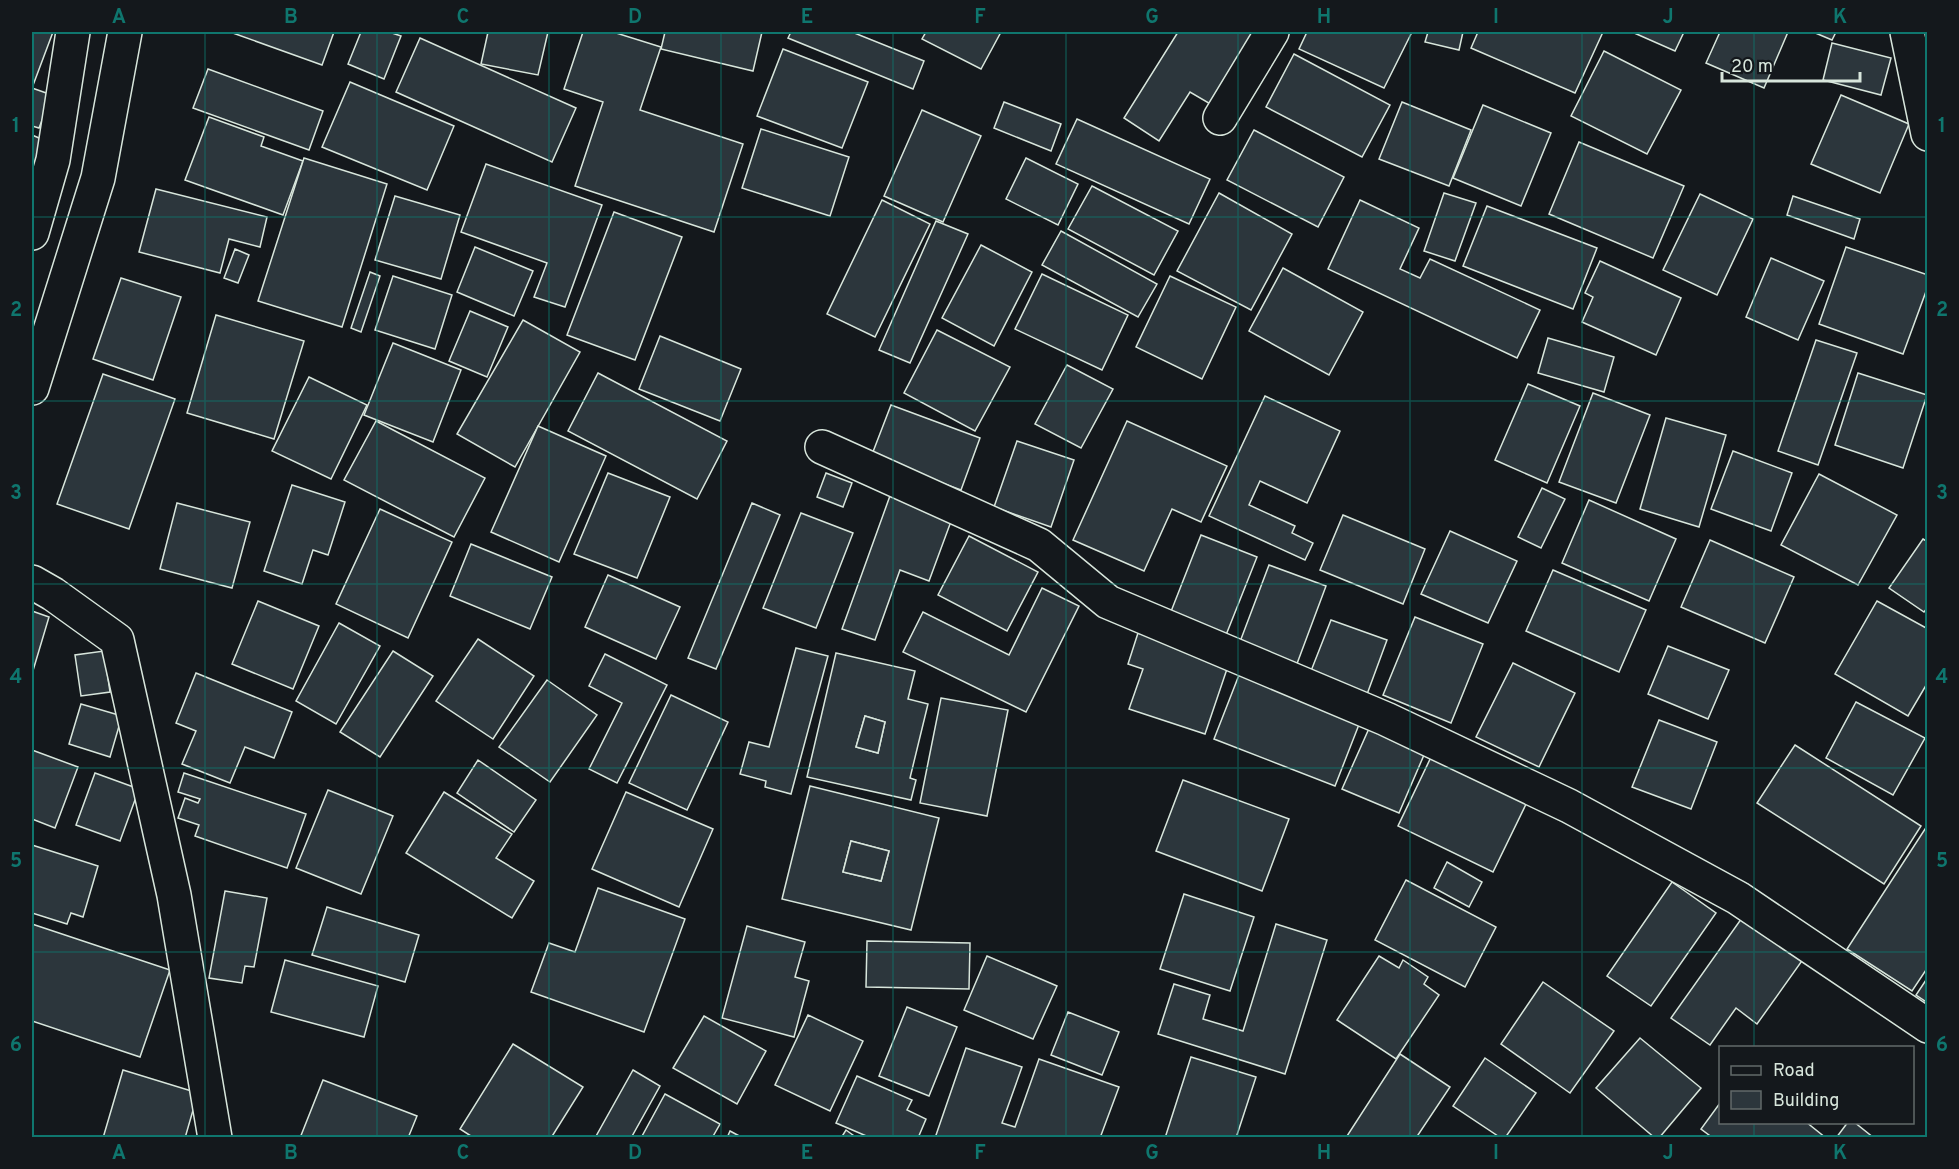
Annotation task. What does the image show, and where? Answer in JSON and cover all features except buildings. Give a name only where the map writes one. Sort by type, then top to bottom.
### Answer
[{"type":"street","points":[[32,232],[53,160],[73,32]]},
{"type":"street","points":[[32,388],[98,178],[125,32]]},
{"type":"street","points":[[1220,118],[1272,32]]},
{"type":"street","points":[[1907,32],[1928,134]]},
{"type":"street","points":[[822,447],[1039,545],[1108,602],[1386,719],[1569,806],[1738,898],[1928,1026]]},
{"type":"street","points":[[32,582],[53,594],[117,640],[174,895],[215,1137]]}]
